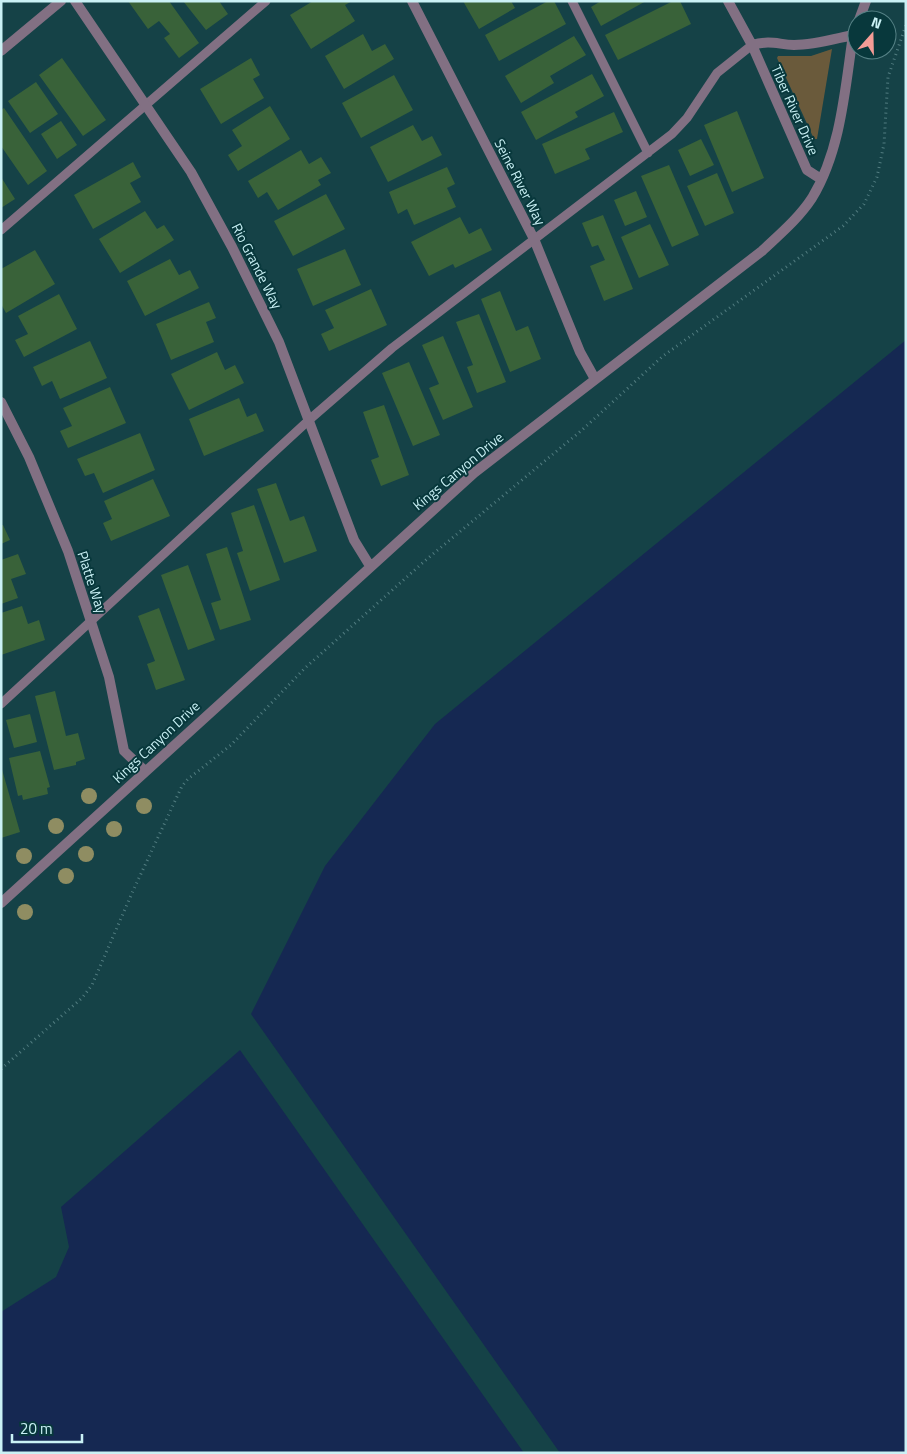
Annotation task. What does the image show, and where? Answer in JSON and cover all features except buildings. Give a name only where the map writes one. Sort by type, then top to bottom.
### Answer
[{"type":"street","points":[[1,51],[61,1]]},
{"type":"street","name":"Rio Grande Way","points":[[75,1],[148,105],[192,172],[232,247],[279,342],[354,540],[370,566]]},
{"type":"street","name":"Seine River Way","points":[[412,1],[534,239],[580,352],[595,379]]},
{"type":"street","name":"Tiber River Drive","points":[[728,1],[752,45],[807,170],[821,179]]},
{"type":"street","name":"Tiber River Drive","points":[[752,45],[769,41],[794,45],[813,44],[847,36]]},
{"type":"street","name":"Kings Canyon Drive","points":[[1,903],[474,473],[762,251],[793,222],[812,198],[833,150],[849,60]]},
{"type":"street","name":"Platte Way","points":[[1,402],[29,457],[68,551],[109,677],[124,751],[145,771]]},
{"type":"lane","points":[[1,230],[148,105],[266,1]]},
{"type":"lane","points":[[572,1],[648,152]]},
{"type":"lane","points":[[1,704],[309,420],[392,348],[672,134],[687,118],[717,73],[752,45]]},
{"type":"path","points":[[1,1069],[82,998],[92,985],[132,893],[182,786],[188,779],[230,746],[305,668],[406,578],[582,430],[663,356],[842,226],[864,204],[877,177],[884,144],[888,77],[906,25]]},
{"type":"shaded area","points":[[832,49],[817,139],[814,139],[777,58],[778,56],[811,56]]},
{"type":"water","points":[[906,340],[906,1453],[560,1453],[251,1014],[325,866],[435,724]]},
{"type":"water","points":[[240,1050],[524,1453],[1,1453],[1,1312],[56,1277],[69,1247],[61,1207]]}]
